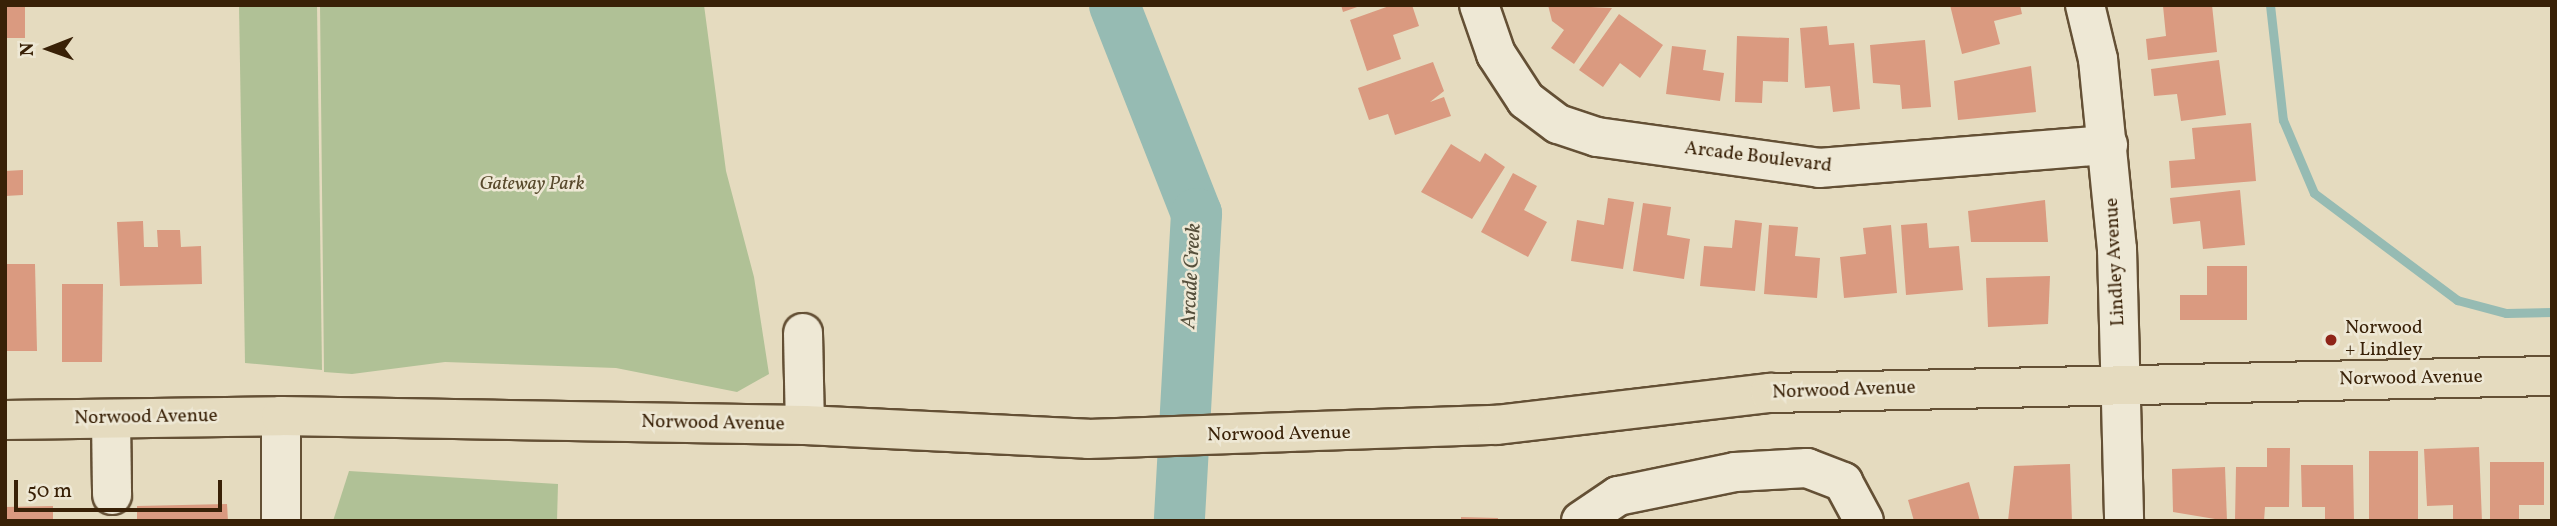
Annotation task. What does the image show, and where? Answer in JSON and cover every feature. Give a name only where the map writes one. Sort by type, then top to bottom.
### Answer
[{"type":"main road","name":"Norwood Avenue","points":[[5,420],[281,416],[805,425],[877,431],[1088,439],[1300,434],[1497,425],[1770,393],[2552,376]]},
{"type":"street","name":"Arcade Boulevard","points":[[1479,5],[1496,54],[1526,100],[1558,124],[1597,137],[1819,168],[2108,145]]},
{"type":"street","name":"Lindley Avenue","points":[[2085,5],[2108,145],[2121,384],[2124,521]]},
{"type":"street","points":[[803,333],[805,425]]},
{"type":"street","points":[[281,416],[281,521]]},
{"type":"street","points":[[111,418],[112,495]]},
{"type":"street","points":[[1581,521],[1618,495],[1735,472],[1800,468],[1843,482],[1864,521]]},
{"type":"green space","points":[[239,5],[317,5],[322,370],[245,363]]},
{"type":"green space","name":"Gateway Park","points":[[320,5],[704,5],[726,171],[754,277],[769,374],[737,392],[616,368],[445,362],[352,374],[324,372]]},
{"type":"green space","points":[[349,471],[558,484],[557,521],[333,521]]},
{"type":"building","points":[[5,5],[25,5],[25,38],[5,38]]},
{"type":"building","points":[[1341,5],[1360,5],[1360,6],[1343,12]]},
{"type":"building","points":[[1392,5],[1412,5],[1419,26],[1393,35],[1401,59],[1367,71],[1350,20]]},
{"type":"building","points":[[1548,5],[1612,8],[1574,64],[1551,48],[1564,30],[1552,21]]},
{"type":"building","points":[[1950,5],[2020,5],[2022,14],[1994,21],[2000,44],[1962,54]]},
{"type":"building","points":[[2212,5],[2217,52],[2148,60],[2146,39],[2166,36],[2163,6]]},
{"type":"building","points":[[1619,14],[1663,45],[1640,78],[1620,63],[1603,87],[1579,70]]},
{"type":"building","points":[[1827,26],[1829,45],[1854,43],[1860,109],[1833,112],[1830,86],[1805,88],[1800,28]]},
{"type":"building","points":[[1737,36],[1789,38],[1788,82],[1763,81],[1762,103],[1735,102]]},
{"type":"building","points":[[1925,40],[1931,107],[1902,109],[1900,85],[1873,83],[1870,45]]},
{"type":"building","points":[[1672,46],[1706,50],[1703,70],[1724,73],[1720,101],[1666,94]]},
{"type":"building","points":[[2219,60],[2226,115],[2181,121],[2177,94],[2154,96],[2151,69]]},
{"type":"building","points":[[1433,62],[1444,91],[1430,102],[1444,97],[1451,116],[1395,135],[1388,114],[1369,120],[1358,88]]},
{"type":"building","points":[[2031,66],[2036,112],[1958,120],[1954,81]]},
{"type":"building","points":[[2251,123],[2256,181],[2171,188],[2169,161],[2195,159],[2192,128]]},
{"type":"building","points":[[1451,144],[1480,162],[1485,153],[1505,167],[1472,219],[1421,192]]},
{"type":"building","points":[[23,170],[23,195],[5,196],[5,171]]},
{"type":"building","points":[[1513,173],[1537,186],[1524,210],[1547,222],[1528,257],[1481,232]]},
{"type":"building","points":[[2240,190],[2245,245],[2203,249],[2200,221],[2173,224],[2170,198]]},
{"type":"building","points":[[1608,198],[1634,202],[1623,269],[1571,261],[1577,220],[1604,225]]},
{"type":"building","points":[[2045,200],[2048,242],[1971,242],[1968,211]]},
{"type":"building","points":[[1643,203],[1671,207],[1667,235],[1690,239],[1684,279],[1633,271]]},
{"type":"building","points":[[1735,220],[1762,223],[1755,291],[1700,286],[1704,246],[1732,248]]},
{"type":"building","points":[[143,221],[144,247],[158,247],[157,230],[180,230],[181,247],[201,246],[202,284],[120,286],[117,222]]},
{"type":"building","points":[[1927,223],[1929,248],[1959,246],[1963,290],[1906,295],[1901,225]]},
{"type":"building","points":[[1769,225],[1798,227],[1795,256],[1820,258],[1817,298],[1764,294]]},
{"type":"building","points":[[1891,225],[1897,293],[1844,298],[1840,257],[1866,254],[1863,228]]},
{"type":"building","points":[[5,264],[35,264],[37,351],[5,351]]},
{"type":"building","points":[[2207,266],[2247,266],[2247,320],[2180,320],[2180,295],[2207,295]]},
{"type":"building","points":[[2050,276],[2048,324],[1988,327],[1986,278]]},
{"type":"building","points":[[62,284],[103,284],[102,362],[62,362]]},
{"type":"building","points":[[2479,447],[2482,521],[2453,521],[2453,505],[2427,506],[2424,449]]},
{"type":"building","points":[[2267,448],[2290,448],[2289,507],[2265,507],[2264,521],[2235,521],[2236,467],[2267,467]]},
{"type":"building","points":[[2369,451],[2418,451],[2418,521],[2369,521]]},
{"type":"building","points":[[2490,462],[2544,462],[2544,505],[2519,505],[2519,521],[2490,521]]},
{"type":"building","points":[[2070,464],[2072,521],[2008,521],[2014,466]]},
{"type":"building","points":[[2301,465],[2353,465],[2354,521],[2325,521],[2325,507],[2302,507]]},
{"type":"building","points":[[2225,467],[2227,521],[2173,512],[2172,469]]},
{"type":"building","points":[[1969,482],[1980,521],[1914,521],[1908,500]]},
{"type":"building","points":[[227,504],[228,521],[137,521],[137,506]]},
{"type":"building","points":[[53,506],[53,521],[5,521],[5,507]]},
{"type":"building","points":[[1461,517],[1498,518],[1498,521],[1461,521]]},
{"type":"waterway","name":"Arcade Creek","points":[[1114,5],[1196,213],[1179,521]]},
{"type":"waterway","points":[[2270,5],[2283,120],[2314,193],[2457,300],[2506,313],[2552,312]]},
{"type":"place","name":"Norwood + Lindley","points":[[2331,340]]}]
